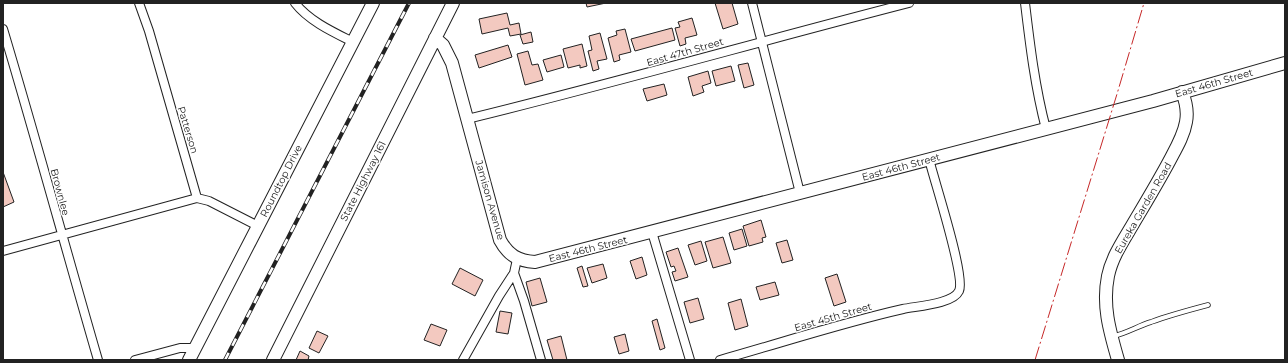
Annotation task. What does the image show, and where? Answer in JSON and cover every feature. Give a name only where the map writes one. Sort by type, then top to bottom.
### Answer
[{"type":"street","name":"Patterson","points":[[139,3],[149,31],[197,198]]},
{"type":"street","points":[[295,3],[304,13],[353,42]]},
{"type":"street","name":"Roundtop Drive","points":[[189,360],[373,3]]},
{"type":"street","name":"State Highway 161","points":[[273,360],[453,3]]},
{"type":"street","points":[[752,3],[800,193]]},
{"type":"street","name":"East 47th Street","points":[[467,119],[624,80],[761,41],[909,3]]},
{"type":"street","points":[[1025,3],[1033,70],[1046,128]]},
{"type":"street","name":"Brownlee","points":[[3,29],[98,360]]},
{"type":"street","name":"Jamison Avenue","points":[[436,38],[443,45],[452,63],[500,240],[509,254],[517,258]]},
{"type":"street","name":"East 46th Street","points":[[517,258],[526,261],[540,261],[1182,92],[1285,62]]},
{"type":"street","name":"Eureka Garden Road","points":[[1118,360],[1111,336],[1106,309],[1106,293],[1112,265],[1118,250],[1165,170],[1180,140],[1186,121],[1185,101],[1182,92]]},
{"type":"street","name":"East 45th Street","points":[[720,360],[868,317],[953,298],[960,291],[960,278],[956,254],[928,159]]},
{"type":"street","points":[[3,251],[197,198],[209,202],[258,226]]},
{"type":"street","points":[[652,232],[690,360]]},
{"type":"street","points":[[463,360],[499,296],[514,273],[517,258]]},
{"type":"street","points":[[514,273],[524,300],[541,360]]},
{"type":"street","points":[[135,360],[180,348],[195,348]]},
{"type":"lane","points":[[1111,336],[1128,332],[1154,320],[1208,305]]},
{"type":"building","points":[[586,3],[606,3],[587,7]]},
{"type":"building","points":[[715,3],[732,3],[738,24],[723,29]]},
{"type":"building","points":[[507,13],[510,25],[519,23],[521,34],[510,36],[508,28],[482,34],[479,19]]},
{"type":"building","points":[[692,18],[697,35],[685,38],[686,44],[680,46],[675,28],[680,27],[678,22]]},
{"type":"building","points":[[672,28],[675,40],[635,51],[631,39]]},
{"type":"building","points":[[625,29],[631,52],[619,55],[620,60],[614,62],[608,38],[617,35],[616,31]]},
{"type":"building","points":[[531,32],[533,42],[523,44],[520,35]]},
{"type":"building","points":[[600,33],[607,59],[597,61],[599,69],[593,71],[588,51],[592,50],[589,36]]},
{"type":"building","points":[[582,44],[587,66],[580,68],[580,65],[568,68],[563,49]]},
{"type":"building","points":[[508,45],[512,57],[479,68],[475,55]]},
{"type":"building","points":[[528,51],[532,65],[538,64],[543,80],[525,85],[517,54]]},
{"type":"building","points":[[561,55],[564,67],[547,72],[543,60]]},
{"type":"building","points":[[748,63],[754,85],[744,88],[738,65]]},
{"type":"building","points":[[731,66],[735,81],[716,86],[712,71]]},
{"type":"building","points":[[708,71],[711,83],[702,86],[704,92],[693,96],[688,77]]},
{"type":"building","points":[[664,84],[667,95],[647,101],[643,89]]},
{"type":"building","points":[[3,172],[14,202],[3,207]]},
{"type":"building","points":[[761,220],[766,237],[762,238],[763,242],[749,246],[743,226]]},
{"type":"building","points":[[742,229],[747,246],[734,250],[729,233]]},
{"type":"building","points":[[723,237],[731,263],[713,268],[705,242]]},
{"type":"building","points":[[787,240],[793,260],[782,263],[776,243]]},
{"type":"building","points":[[701,241],[707,261],[695,265],[688,245]]},
{"type":"building","points":[[678,248],[688,277],[675,281],[672,272],[676,271],[674,266],[671,267],[666,252]]},
{"type":"building","points":[[642,257],[647,275],[636,279],[630,261]]},
{"type":"building","points":[[603,264],[607,278],[592,283],[587,268]]},
{"type":"building","points":[[582,266],[588,286],[583,287],[577,268]]},
{"type":"building","points":[[460,268],[483,280],[475,296],[452,284]]},
{"type":"building","points":[[837,274],[846,302],[834,306],[825,278]]},
{"type":"building","points":[[540,278],[547,302],[532,306],[526,282]]},
{"type":"building","points":[[775,282],[779,295],[760,300],[756,287]]},
{"type":"building","points":[[698,298],[704,319],[690,323],[684,302]]},
{"type":"building","points":[[741,299],[748,326],[735,330],[728,303]]},
{"type":"building","points":[[500,311],[512,313],[508,334],[496,332]]},
{"type":"building","points":[[657,319],[665,348],[660,350],[652,321]]},
{"type":"building","points":[[431,324],[447,330],[440,346],[424,340]]},
{"type":"building","points":[[317,331],[328,336],[319,353],[309,348]]},
{"type":"building","points":[[625,334],[629,351],[619,354],[614,337]]},
{"type":"building","points":[[561,336],[567,360],[553,360],[547,340]]},
{"type":"building","points":[[300,351],[309,356],[308,360],[296,360]]},
{"type":"railway","points":[[225,360],[409,3]]},
{"type":"power","points":[[1035,360],[1144,3]]}]
